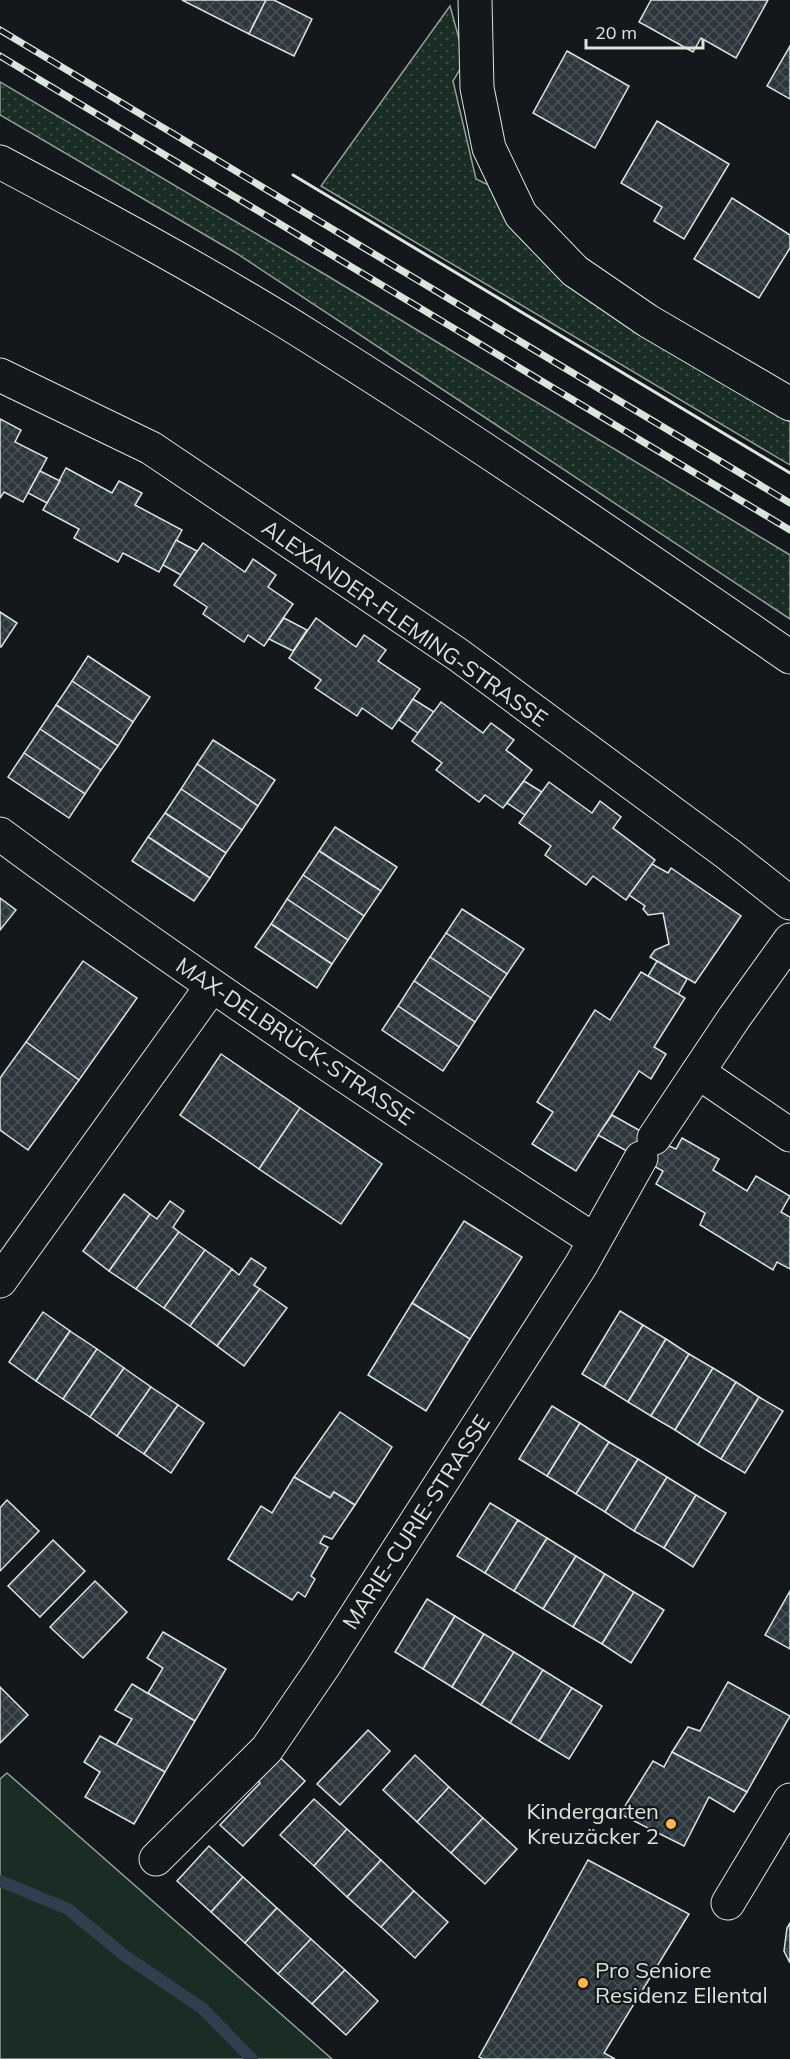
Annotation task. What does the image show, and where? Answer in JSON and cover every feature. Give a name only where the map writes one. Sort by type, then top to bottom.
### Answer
[{"type":"street","points":[[475,0],[477,88],[489,148],[521,215],[575,271],[648,321],[790,404]]},
{"type":"street","points":[[0,162],[148,241],[309,337],[594,521],[790,657]]},
{"type":"street","name":"ALEXANDER-FLEMING-STRASSE","points":[[0,375],[160,454],[457,654],[728,854],[790,903]]},
{"type":"street","name":"MAX-DELBRÜCK-STRASSE","points":[[0,834],[212,986],[425,1130],[594,1240]]},
{"type":"street","name":"MARIE-CURIE-STRASSE","points":[[156,1859],[267,1749],[349,1627],[581,1265],[648,1148],[734,1018],[789,944]]},
{"type":"street","points":[[0,1281],[212,986]]},
{"type":"street","points":[[698,1072],[790,1135]]},
{"type":"street","points":[[728,1903],[790,1800]]},
{"type":"green space","points":[[450,6],[465,61],[453,81],[476,179],[491,186],[561,280],[606,312],[790,422],[790,465],[321,186]]},
{"type":"green space","points":[[0,82],[326,275],[790,555],[790,619],[236,253],[0,115]]},
{"type":"green space","points":[[7,1773],[332,2059],[0,2059],[0,1779]]},
{"type":"building","points":[[182,0],[266,0],[249,34]]},
{"type":"building","points":[[266,0],[274,0],[312,19],[294,56],[249,34]]},
{"type":"building","points":[[651,0],[768,0],[736,58],[701,38],[693,52],[639,22]]},
{"type":"building","points":[[790,46],[790,99],[767,86]]},
{"type":"building","points":[[567,51],[629,86],[595,148],[533,113]]},
{"type":"building","points":[[657,121],[729,164],[684,239],[654,221],[662,207],[621,183]]},
{"type":"building","points":[[732,198],[790,235],[790,248],[759,298],[694,259]]},
{"type":"building","points":[[0,419],[21,430],[15,442],[47,458],[23,502],[4,492],[0,498]]},
{"type":"building","points":[[66,468],[112,493],[119,481],[142,493],[135,505],[182,530],[159,572],[123,553],[118,562],[74,538],[79,529],[43,510]]},
{"type":"building","points":[[40,471],[60,481],[47,503],[28,493]]},
{"type":"building","points":[[176,540],[197,551],[181,575],[163,565]]},
{"type":"building","points":[[203,543],[245,572],[253,559],[276,575],[268,587],[293,604],[264,646],[248,635],[244,642],[203,614],[207,607],[174,585]]},
{"type":"building","points":[[0,612],[17,623],[1,647],[0,646]]},
{"type":"building","points":[[284,618],[307,630],[293,651],[269,639]]},
{"type":"building","points":[[316,618],[356,647],[364,635],[386,650],[378,661],[420,689],[392,729],[362,708],[357,716],[315,688],[321,680],[289,658]]},
{"type":"building","points":[[88,656],[150,697],[133,722],[72,681]]},
{"type":"building","points":[[72,681],[133,722],[118,746],[56,705]]},
{"type":"building","points":[[413,699],[434,712],[418,733],[399,720]]},
{"type":"building","points":[[441,702],[483,733],[491,723],[514,740],[506,750],[532,770],[503,808],[485,795],[479,802],[436,770],[442,763],[412,741]]},
{"type":"building","points":[[56,705],[118,746],[101,770],[40,729]]},
{"type":"building","points":[[40,729],[101,770],[85,794],[24,753]]},
{"type":"building","points":[[213,740],[275,780],[258,806],[197,764]]},
{"type":"building","points":[[24,753],[85,794],[69,818],[8,777]]},
{"type":"building","points":[[197,764],[258,806],[242,830],[181,789]]},
{"type":"building","points":[[524,781],[542,792],[525,815],[507,803]]},
{"type":"building","points":[[549,782],[592,813],[600,801],[621,817],[613,828],[655,860],[626,900],[593,876],[586,885],[545,855],[551,846],[519,823]]},
{"type":"building","points":[[181,789],[242,830],[226,853],[165,813]]},
{"type":"building","points":[[165,813],[226,853],[210,878],[148,837]]},
{"type":"building","points":[[335,827],[397,867],[381,891],[319,851]]},
{"type":"building","points":[[148,837],[210,878],[194,901],[132,861]]},
{"type":"building","points":[[319,851],[381,891],[364,916],[303,875]]},
{"type":"building","points":[[652,864],[668,873],[671,868],[741,916],[695,983],[650,957],[655,950],[669,944],[663,913],[648,915],[643,909],[645,906],[629,895]]},
{"type":"building","points":[[303,875],[364,916],[348,940],[287,899]]},
{"type":"building","points":[[0,898],[16,910],[0,930]]},
{"type":"building","points":[[287,899],[348,940],[332,964],[271,924]]},
{"type":"building","points":[[462,909],[524,949],[507,974],[446,933]]},
{"type":"building","points":[[271,924],[332,964],[317,988],[255,947]]},
{"type":"building","points":[[446,933],[507,974],[491,998],[430,957]]},
{"type":"building","points":[[430,957],[491,998],[475,1022],[414,981]]},
{"type":"building","points":[[83,961],[137,998],[79,1080],[26,1042]]},
{"type":"building","points":[[657,961],[687,979],[678,995],[648,976]]},
{"type":"building","points":[[641,972],[685,998],[654,1047],[666,1054],[651,1079],[639,1071],[576,1171],[532,1144],[553,1112],[537,1102],[595,1010],[610,1020]]},
{"type":"building","points":[[414,981],[475,1022],[459,1047],[398,1006]]},
{"type":"building","points":[[398,1006],[459,1047],[443,1071],[382,1030]]},
{"type":"building","points":[[26,1042],[79,1080],[28,1150],[0,1130],[0,1078]]},
{"type":"building","points":[[221,1054],[300,1108],[259,1169],[180,1115]]},
{"type":"building","points":[[300,1108],[382,1164],[341,1224],[259,1169]]},
{"type":"building","points":[[612,1115],[662,1143],[650,1164],[598,1135]]},
{"type":"building","points":[[682,1138],[719,1159],[713,1170],[747,1191],[756,1176],[790,1196],[781,1212],[790,1217],[790,1269],[777,1262],[773,1270],[700,1225],[705,1213],[656,1184],[663,1171],[650,1164],[662,1143],[676,1149]]},
{"type":"building","points":[[124,1194],[150,1214],[109,1271],[83,1251]]},
{"type":"building","points":[[170,1201],[184,1211],[173,1227],[179,1232],[136,1289],[109,1271],[150,1214],[157,1219]]},
{"type":"building","points":[[464,1221],[522,1257],[470,1339],[412,1303]]},
{"type":"building","points":[[179,1232],[205,1250],[164,1308],[136,1289]]},
{"type":"building","points":[[205,1250],[232,1269],[190,1326],[164,1308]]},
{"type":"building","points":[[251,1258],[266,1268],[254,1285],[260,1289],[217,1346],[190,1326],[232,1269],[239,1275]]},
{"type":"building","points":[[260,1289],[287,1308],[244,1366],[217,1346]]},
{"type":"building","points":[[412,1303],[470,1339],[426,1411],[368,1375]]},
{"type":"building","points":[[620,1311],[643,1325],[604,1387],[582,1374]]},
{"type":"building","points":[[43,1312],[70,1331],[36,1381],[9,1362]]},
{"type":"building","points":[[643,1325],[666,1339],[628,1402],[604,1387]]},
{"type":"building","points":[[70,1331],[97,1349],[63,1399],[36,1381]]},
{"type":"building","points":[[666,1339],[689,1354],[651,1416],[628,1402]]},
{"type":"building","points":[[97,1349],[124,1368],[90,1417],[63,1399]]},
{"type":"building","points":[[689,1354],[713,1368],[675,1430],[651,1416]]},
{"type":"building","points":[[124,1368],[151,1387],[117,1436],[90,1417]]},
{"type":"building","points":[[713,1368],[736,1382],[698,1445],[675,1430]]},
{"type":"building","points":[[736,1382],[759,1397],[721,1459],[698,1445]]},
{"type":"building","points":[[151,1387],[178,1405],[144,1454],[117,1436]]},
{"type":"building","points":[[759,1397],[783,1411],[745,1473],[721,1459]]},
{"type":"building","points":[[178,1405],[204,1423],[171,1473],[144,1454]]},
{"type":"building","points":[[552,1406],[580,1423],[547,1476],[519,1459]]},
{"type":"building","points":[[340,1412],[392,1447],[355,1505],[334,1492],[330,1498],[294,1477]]},
{"type":"building","points":[[580,1423],[609,1442],[576,1494],[547,1476]]},
{"type":"building","points":[[609,1442],[638,1459],[605,1512],[576,1494]]},
{"type":"building","points":[[638,1459],[667,1477],[634,1531],[605,1512]]},
{"type":"building","points":[[294,1477],[330,1498],[334,1492],[355,1505],[332,1539],[324,1536],[320,1543],[328,1547],[311,1576],[315,1579],[305,1597],[298,1592],[292,1600],[228,1559],[261,1506],[272,1513]]},
{"type":"building","points":[[667,1477],[696,1495],[664,1548],[634,1531]]},
{"type":"building","points":[[696,1495],[726,1513],[693,1567],[664,1548]]},
{"type":"building","points":[[7,1500],[39,1531],[0,1571],[0,1508]]},
{"type":"building","points":[[490,1503],[518,1520],[485,1573],[457,1556]]},
{"type":"building","points":[[518,1520],[547,1538],[514,1591],[485,1573]]},
{"type":"building","points":[[547,1538],[576,1556],[543,1609],[514,1591]]},
{"type":"building","points":[[53,1540],[85,1571],[40,1617],[8,1586]]},
{"type":"building","points":[[576,1556],[605,1574],[573,1627],[543,1609]]},
{"type":"building","points":[[605,1574],[634,1592],[602,1644],[573,1627]]},
{"type":"building","points":[[95,1581],[127,1612],[83,1658],[50,1627]]},
{"type":"building","points":[[790,1591],[790,1649],[765,1635]]},
{"type":"building","points":[[634,1592],[664,1610],[631,1663],[602,1644]]},
{"type":"building","points":[[427,1599],[455,1616],[423,1669],[395,1652]]},
{"type":"building","points":[[455,1616],[484,1634],[452,1687],[423,1669]]},
{"type":"building","points":[[163,1632],[226,1669],[195,1721],[148,1693],[163,1668],[147,1658]]},
{"type":"building","points":[[484,1634],[514,1652],[481,1705],[452,1687]]},
{"type":"building","points":[[514,1652],[543,1670],[510,1723],[481,1705]]},
{"type":"building","points":[[543,1670],[572,1688],[539,1741],[510,1723]]},
{"type":"building","points":[[728,1682],[790,1716],[747,1792],[672,1752],[688,1727],[700,1731]]},
{"type":"building","points":[[132,1684],[195,1721],[165,1772],[116,1745],[132,1719],[115,1710]]},
{"type":"building","points":[[0,1687],[28,1715],[0,1743]]},
{"type":"building","points":[[572,1688],[602,1706],[569,1759],[539,1741]]},
{"type":"building","points":[[368,1730],[390,1751],[340,1805],[317,1784]]},
{"type":"building","points":[[100,1736],[165,1772],[134,1824],[85,1797],[100,1772],[84,1762]]},
{"type":"building","points":[[273,1751],[305,1781],[243,1846],[220,1825],[260,1783],[251,1774]]},
{"type":"building","points":[[672,1752],[747,1792],[734,1812],[709,1797],[684,1846],[620,1814],[653,1761],[664,1767]]},
{"type":"building","points":[[415,1755],[449,1787],[417,1822],[383,1790]]},
{"type":"building","points":[[449,1787],[483,1818],[451,1853],[417,1822]]},
{"type":"building","points":[[314,1799],[347,1829],[314,1866],[280,1835]]},
{"type":"building","points":[[483,1818],[517,1849],[485,1884],[451,1853]]},
{"type":"building","points":[[347,1829],[381,1860],[347,1897],[314,1866]]},
{"type":"building","points":[[209,1846],[243,1877],[211,1912],[177,1881]]},
{"type":"building","points":[[381,1860],[414,1891],[381,1927],[347,1897]]},
{"type":"building","name":"Pro Seniore Residenz Ellental","points":[[588,1860],[689,1914],[604,2053],[615,2059],[483,2059],[479,2057]]},
{"type":"building","points":[[243,1877],[277,1908],[245,1943],[211,1912]]},
{"type":"building","points":[[414,1891],[448,1922],[415,1958],[381,1927]]},
{"type":"building","points":[[277,1908],[311,1939],[278,1974],[245,1943]]},
{"type":"building","name":"Pro Seniore Residenz Ellental","points":[[790,1923],[790,1963],[784,1951],[787,1928]]},
{"type":"building","points":[[311,1939],[345,1970],[312,2004],[278,1974]]},
{"type":"building","points":[[345,1970],[378,2001],[346,2035],[312,2004]]},
{"type":"waterway","points":[[0,1881],[68,1909],[125,1956],[202,2008],[252,2059]]},
{"type":"railway","points":[[0,30],[790,503]]},
{"type":"railway","points":[[0,56],[790,530]]},
{"type":"wall","points":[[293,175],[790,473]]},
{"type":"place","name":"Kindergarten Kreuzäcker 2","points":[[671,1824]]},
{"type":"place","name":"Pro Seniore Residenz Ellental","points":[[583,1983]]}]
